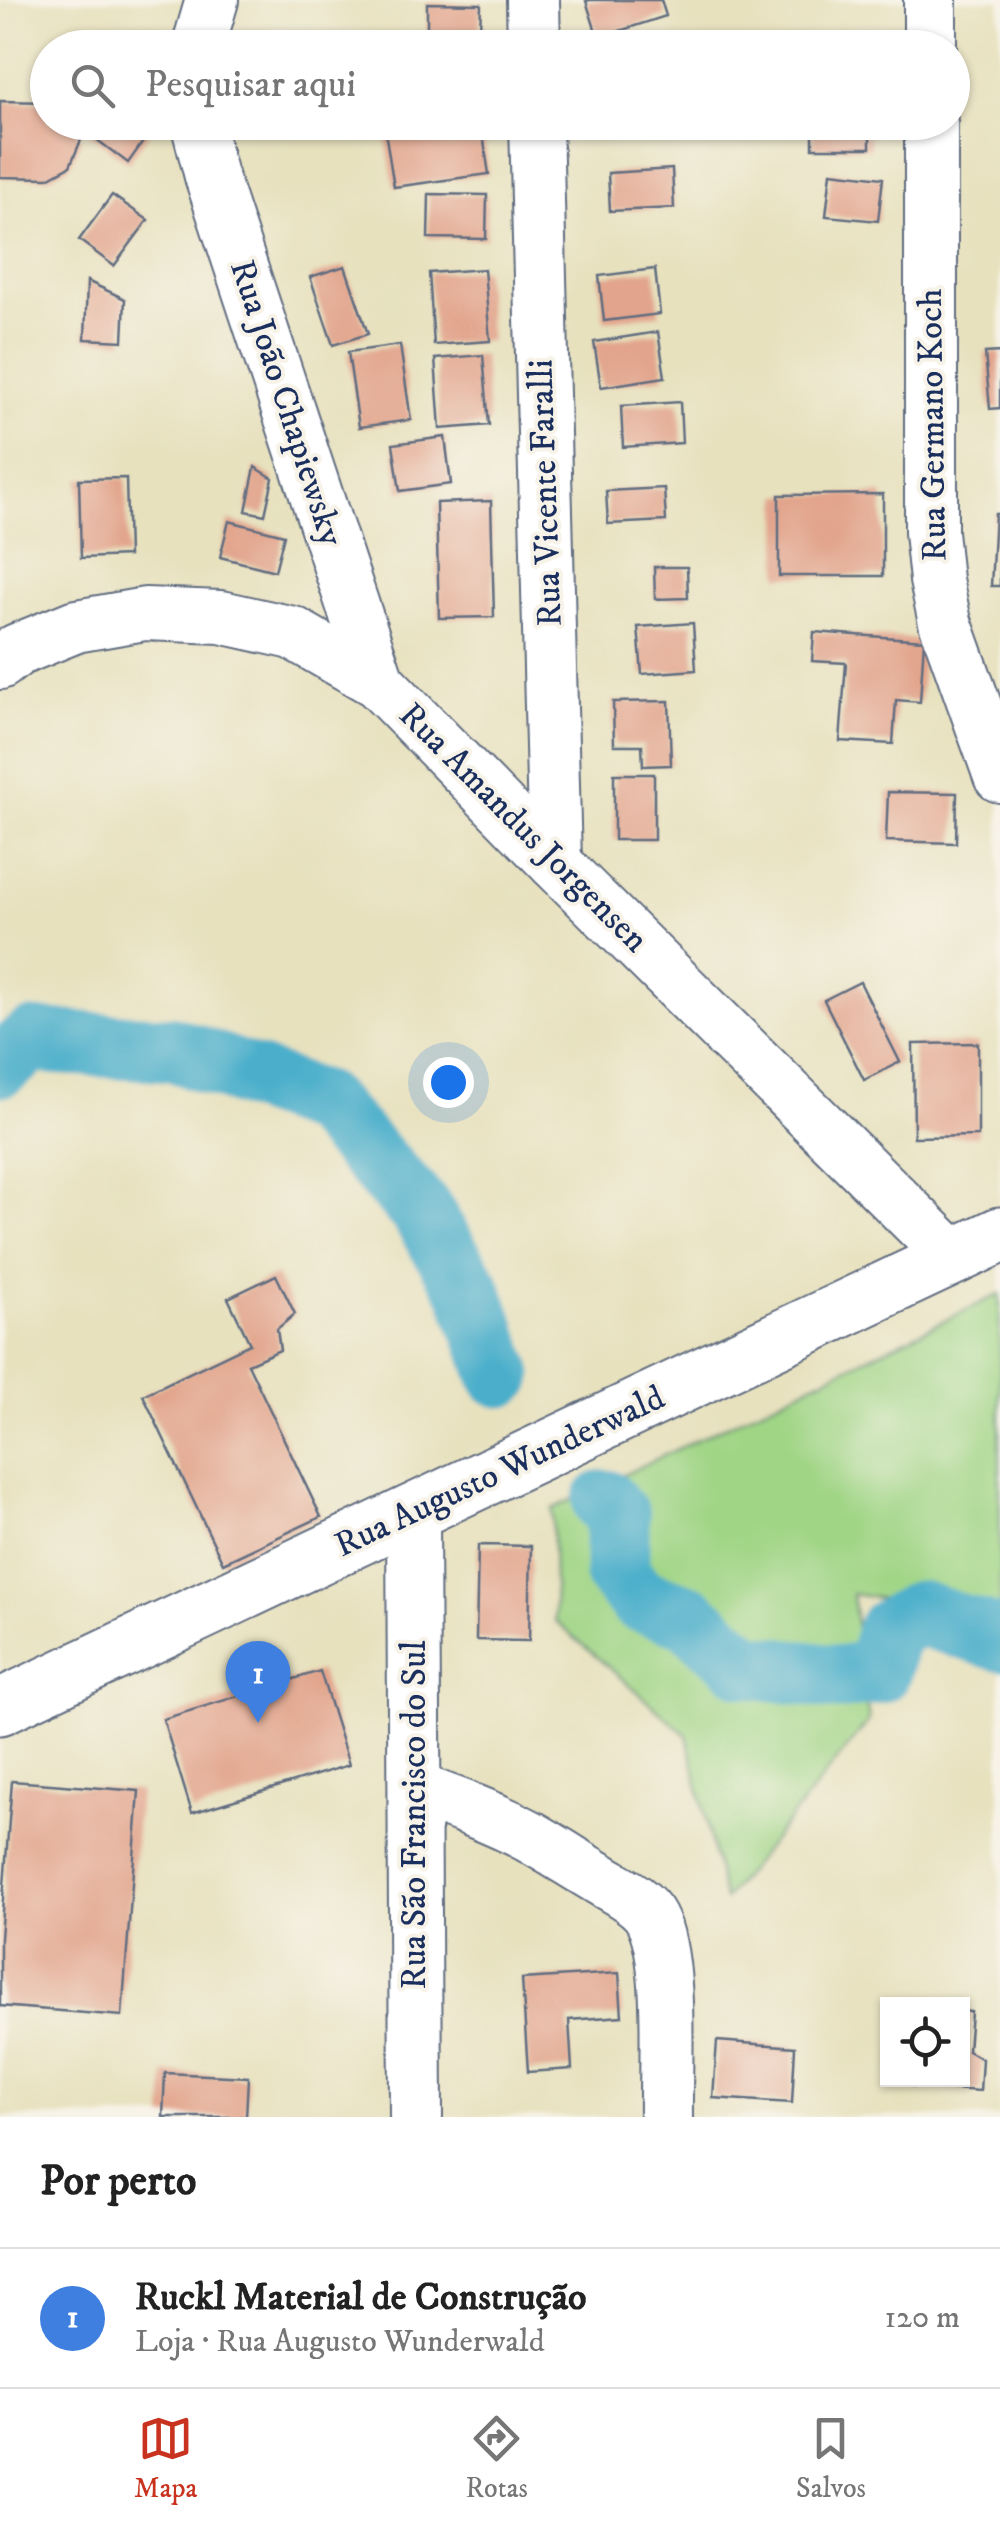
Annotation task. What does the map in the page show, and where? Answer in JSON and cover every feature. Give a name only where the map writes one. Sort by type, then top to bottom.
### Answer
[{"type":"main road","name":"Rua Augusto Wunderwald","points":[[0,1706],[977,1246]]},
{"type":"street","points":[[203,30],[212,0]]},
{"type":"street","points":[[532,0],[533,30]]},
{"type":"street","points":[[930,0],[930,30]]},
{"type":"street","name":"Rua João Chapiewsky","points":[[202,140],[227,226],[378,682]]},
{"type":"street","name":"Rua Vicente Faralli","points":[[536,140],[555,863]]},
{"type":"street","name":"Rua Germano Koch","points":[[930,140],[931,532],[936,580],[945,622],[1000,776]]},
{"type":"street","name":"Rua Amandus Jorgensen","points":[[0,663],[17,650],[76,626],[145,614],[221,616],[292,633],[378,682],[555,863],[977,1246]]},
{"type":"street","name":"Rua São Francisco do Sul","points":[[413,1514],[416,2117]]},
{"type":"street","points":[[415,1789],[481,1813],[528,1836],[616,1889],[650,1916],[665,1980],[666,2117]]},
{"type":"green space","points":[[1000,1294],[1000,1617],[852,1594],[869,1721],[724,1900],[687,1735],[555,1621],[552,1509]]},
{"type":"building","points":[[661,0],[666,16],[623,30],[595,30],[586,1]]},
{"type":"building","points":[[427,3],[481,4],[480,30],[427,30]]},
{"type":"building","points":[[0,101],[30,102],[30,140],[81,140],[70,166],[48,178],[0,177]]},
{"type":"building","points":[[97,140],[144,140],[128,163]]},
{"type":"building","points":[[386,140],[484,140],[489,174],[394,187]]},
{"type":"building","points":[[813,140],[870,140],[870,148],[813,148]]},
{"type":"building","points":[[672,169],[674,208],[610,211],[608,173]]},
{"type":"building","points":[[831,172],[883,178],[878,221],[826,216]]},
{"type":"building","points":[[429,194],[487,195],[486,239],[428,238]]},
{"type":"building","points":[[112,195],[148,220],[114,266],[79,240]]},
{"type":"building","points":[[345,266],[368,334],[333,345],[310,277]]},
{"type":"building","points":[[484,269],[490,341],[434,345],[429,273]]},
{"type":"building","points":[[655,269],[660,314],[604,321],[599,276]]},
{"type":"building","points":[[87,281],[125,299],[123,341],[85,339]]},
{"type":"building","points":[[658,332],[665,377],[601,387],[594,342]]},
{"type":"building","points":[[400,345],[411,420],[359,427],[348,352]]},
{"type":"building","points":[[1000,352],[1000,408],[990,409],[985,353]]},
{"type":"building","points":[[483,355],[489,425],[440,429],[435,359]]},
{"type":"building","points":[[680,402],[682,443],[623,447],[621,406]]},
{"type":"building","points":[[445,437],[451,484],[400,491],[393,444]]},
{"type":"building","points":[[255,467],[273,478],[265,515],[246,511]]},
{"type":"building","points":[[126,478],[128,556],[81,558],[79,479]]},
{"type":"building","points":[[664,488],[666,521],[608,524],[606,491]]},
{"type":"building","points":[[883,494],[883,576],[779,576],[779,495]]},
{"type":"building","points":[[491,501],[494,617],[439,618],[436,503]]},
{"type":"building","points":[[995,514],[1000,514],[1000,586],[991,586]]},
{"type":"building","points":[[229,521],[284,535],[275,571],[220,557]]},
{"type":"building","points":[[654,567],[687,567],[688,598],[655,599]]},
{"type":"building","points":[[693,623],[696,670],[642,674],[638,627]]},
{"type":"building","points":[[814,632],[924,640],[920,702],[896,700],[893,744],[840,741],[846,663],[812,661]]},
{"type":"building","points":[[669,701],[671,765],[643,766],[642,745],[614,745],[613,702]]},
{"type":"building","points":[[614,774],[654,774],[654,840],[614,840]]},
{"type":"building","points":[[888,792],[957,793],[956,843],[886,841]]},
{"type":"building","points":[[860,982],[900,1062],[864,1080],[824,1000]]},
{"type":"building","points":[[978,1043],[978,1136],[914,1137],[913,1044]]},
{"type":"building","points":[[276,1275],[295,1314],[277,1329],[280,1350],[248,1364],[321,1517],[223,1563],[143,1395],[250,1344],[228,1298]]},
{"type":"building","points":[[478,1545],[531,1546],[529,1641],[476,1640]]},
{"type":"building","points":[[320,1671],[349,1765],[192,1813],[163,1719]]},
{"type":"building","points":[[12,1781],[139,1791],[122,2016],[0,2006],[0,1938]]},
{"type":"building","points":[[619,1973],[622,2016],[569,2020],[572,2069],[528,2072],[522,1979]]},
{"type":"building","points":[[717,2041],[795,2047],[792,2103],[713,2098]]},
{"type":"building","points":[[970,2052],[982,2059],[980,2091],[925,2087],[970,2087]]},
{"type":"building","points":[[165,2073],[248,2077],[246,2117],[163,2117]]},
{"type":"waterway","points":[[0,1065],[31,1041],[173,1049],[322,1103],[421,1211],[469,1289],[501,1375]]},
{"type":"waterway","points":[[605,1502],[617,1516],[617,1573],[639,1599],[688,1616],[745,1665],[839,1678],[879,1671],[888,1631],[919,1613],[1000,1639]]},
{"type":"place","name":"Ruckl Material de Construção","points":[[258,1723]]}]
